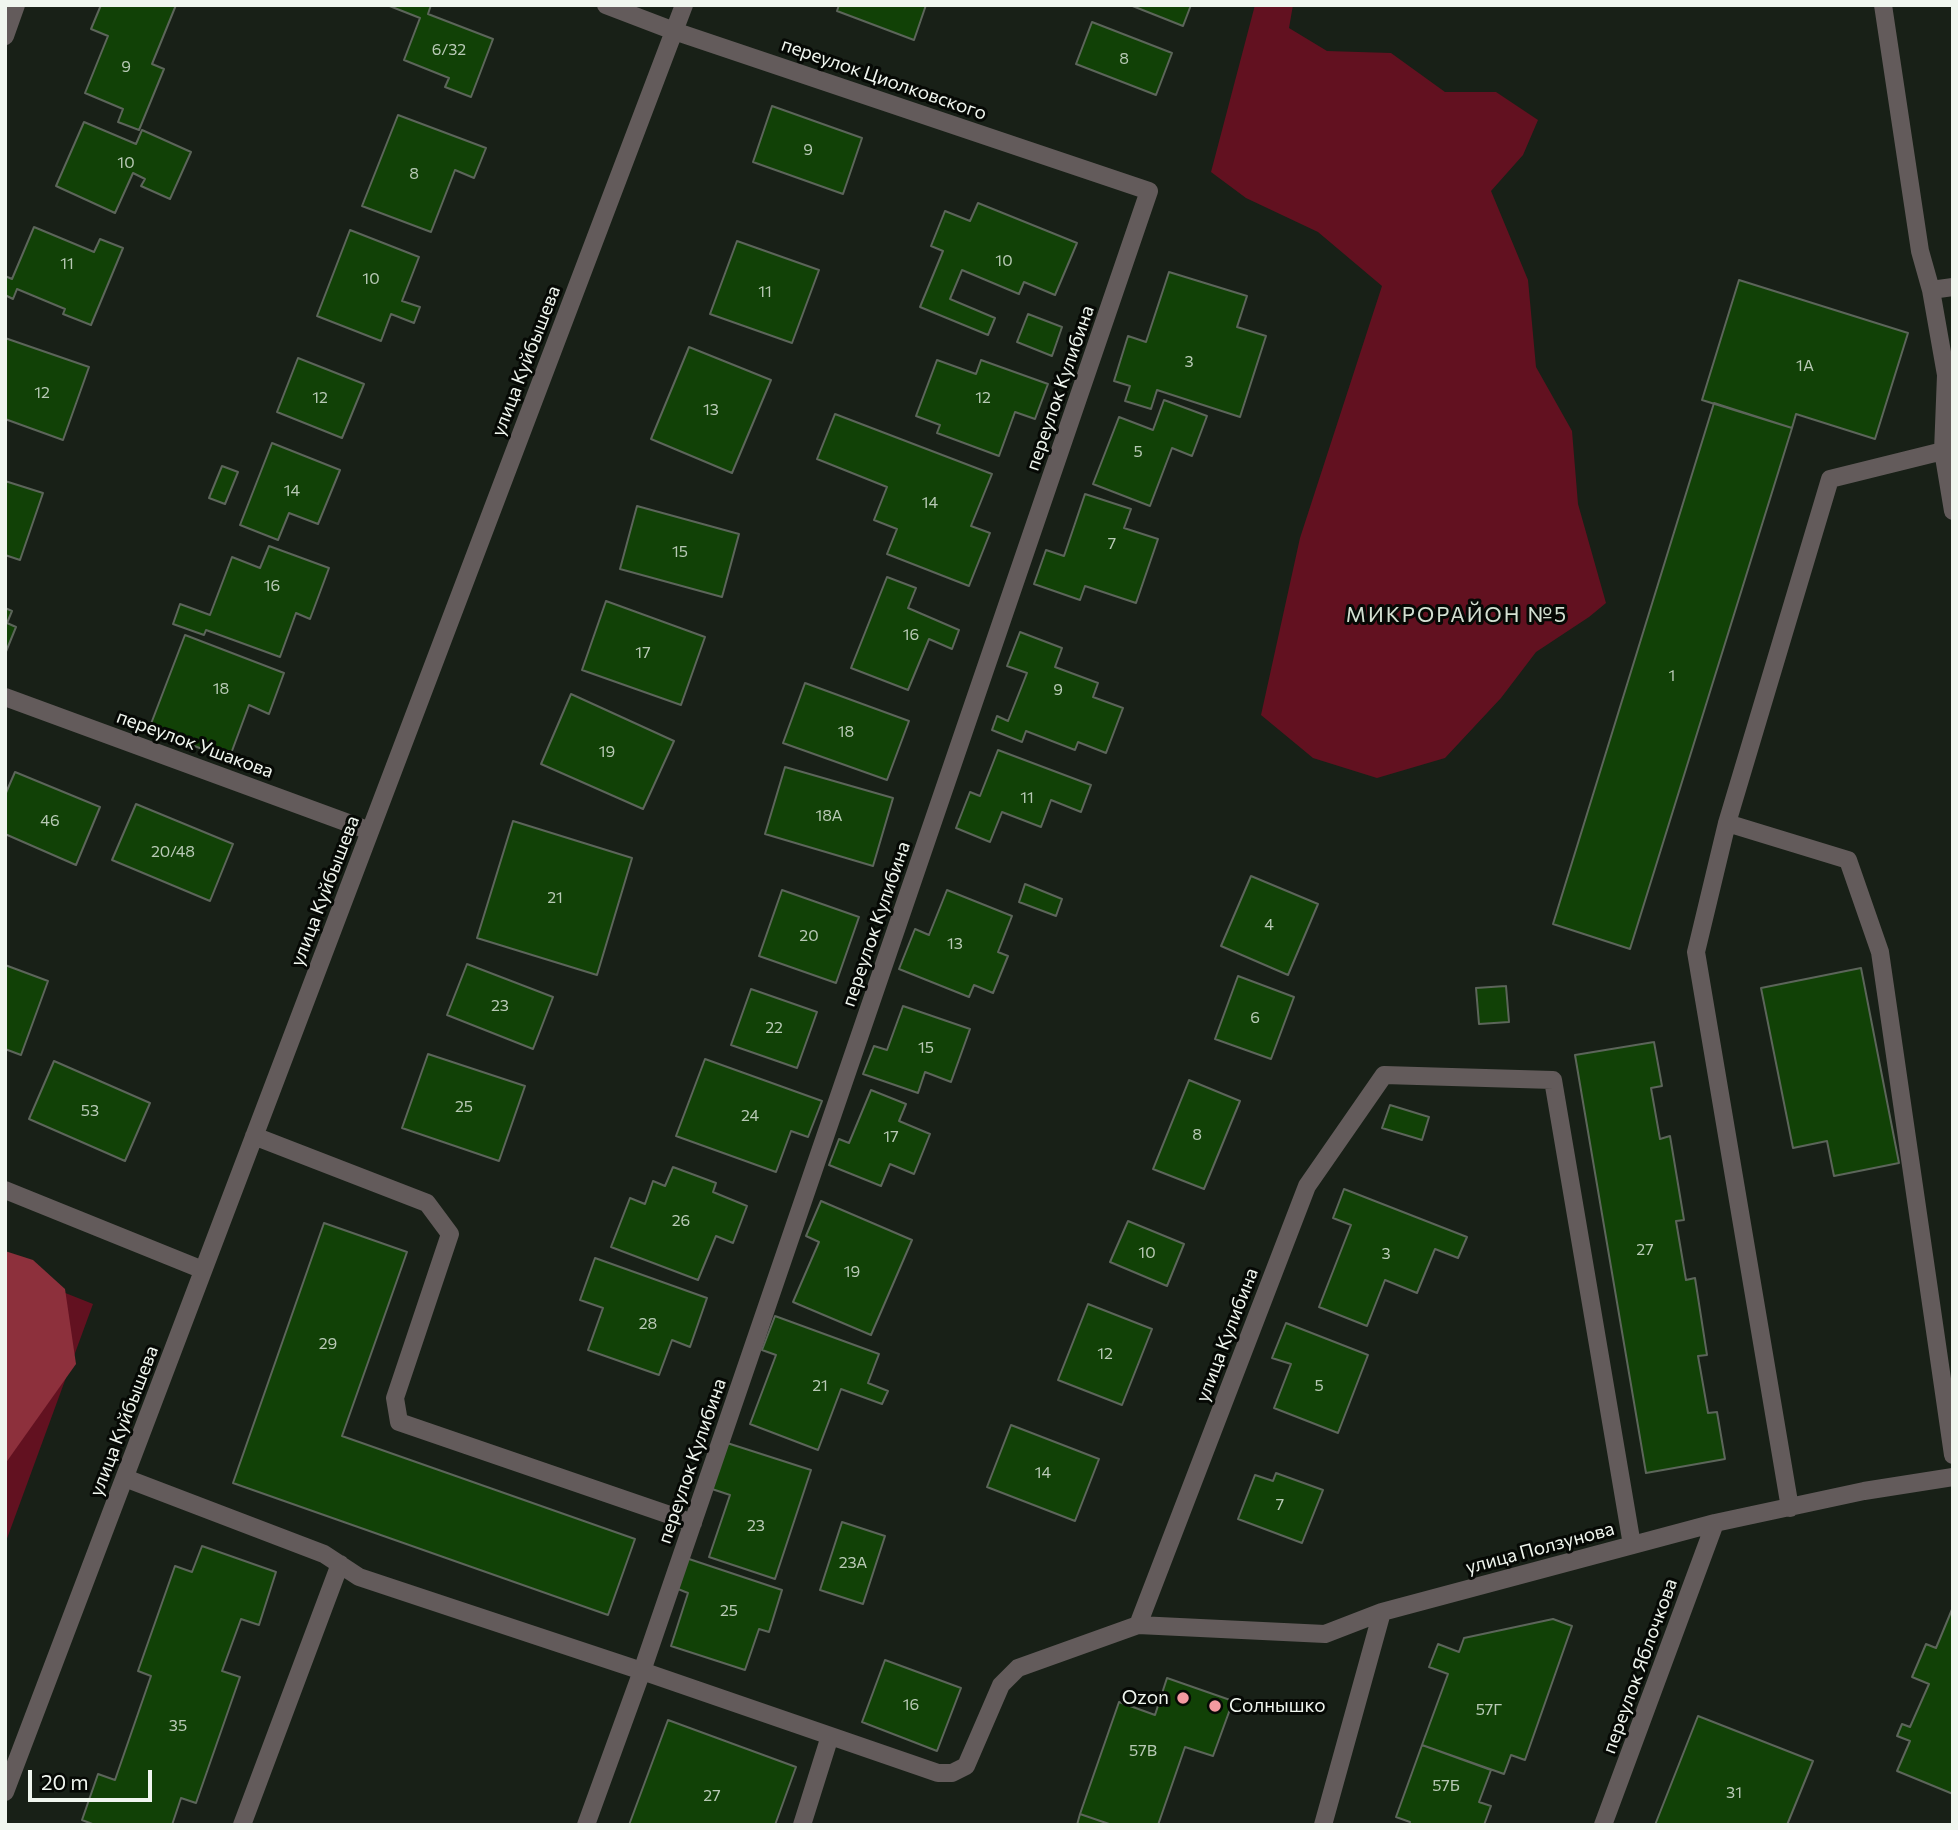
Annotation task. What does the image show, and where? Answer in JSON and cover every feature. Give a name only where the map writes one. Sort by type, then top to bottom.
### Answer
[{"type":"street","points":[[5,36],[16,5]]},
{"type":"street","name":"переулок Циолковского","points":[[606,5],[674,31],[1149,191]]},
{"type":"street","name":"улица Куйбышева","points":[[5,1792],[684,5]]},
{"type":"street","points":[[1883,5],[1920,251],[1931,290],[1946,375],[1943,451],[1953,512]]},
{"type":"street","name":"переулок Кулибина","points":[[586,1825],[693,1523],[1149,191]]},
{"type":"street","points":[[1931,290],[1953,287]]},
{"type":"street","points":[[1790,1508],[1696,952],[1727,823],[1830,479],[1943,451]]},
{"type":"street","name":"переулок Ушакова","points":[[5,698],[370,831]]},
{"type":"street","points":[[1727,823],[1848,860],[1880,952],[1953,1455]]},
{"type":"street","name":"улица Кулибина","points":[[1139,1625],[1307,1186],[1384,1075],[1553,1080],[1632,1545]]},
{"type":"street","points":[[254,1136],[427,1203],[450,1234],[395,1398],[399,1422],[693,1523]]},
{"type":"street","points":[[5,1190],[204,1270]]},
{"type":"street","points":[[1935,1330],[1953,1327]]},
{"type":"street","name":"улица Ползунова","points":[[1139,1625],[1325,1634],[1382,1612],[1715,1523],[1864,1491],[1953,1477]]},
{"type":"street","points":[[125,1478],[324,1554],[359,1577],[938,1773],[952,1773],[966,1766],[1001,1685],[1018,1668],[1139,1625]]},
{"type":"street","name":"переулок Яблочкова","points":[[1603,1825],[1715,1523]]},
{"type":"street","points":[[242,1825],[340,1564]]},
{"type":"street","points":[[1323,1825],[1382,1612]]},
{"type":"street","points":[[802,1825],[830,1735]]},
{"type":"shaded area","points":[[1255,5],[1293,5],[1289,28],[1327,51],[1391,53],[1445,92],[1496,92],[1538,120],[1523,155],[1491,191],[1528,280],[1536,367],[1572,431],[1578,504],[1606,603],[1536,652],[1501,698],[1445,758],[1377,778],[1313,758],[1261,715],[1300,538],[1382,286],[1318,232],[1246,198],[1211,172]]},
{"type":"shaded area","points":[[5,1251],[33,1260],[65,1289],[76,1364],[5,1464]]},
{"type":"shaded area","points":[[5,1269],[93,1304],[5,1544]]},
{"type":"building","points":[[101,5],[176,5],[152,64],[164,69],[139,130],[118,122],[123,109],[85,93],[108,36],[91,29]]},
{"type":"building","points":[[387,5],[431,5],[428,14],[493,39],[471,97],[445,87],[449,78],[404,60],[420,18]]},
{"type":"building","points":[[839,5],[926,5],[914,40],[837,11]]},
{"type":"building","points":[[1130,5],[1191,5],[1183,26]]},
{"type":"building","points":[[1092,22],[1172,53],[1156,95],[1076,64]]},
{"type":"building","points":[[772,106],[862,138],[843,194],[753,162]]},
{"type":"building","points":[[398,115],[486,148],[474,178],[455,170],[431,232],[362,206]]},
{"type":"building","points":[[84,122],[136,144],[142,130],[191,152],[170,199],[141,186],[145,179],[133,173],[115,213],[56,186]]},
{"type":"building","points":[[978,203],[1077,243],[1055,295],[1024,282],[1019,294],[962,270],[950,299],[995,318],[988,335],[920,307],[943,251],[931,246],[945,211],[970,221]]},
{"type":"building","points":[[34,227],[94,252],[100,239],[123,248],[91,325],[63,314],[65,309],[17,289],[13,299],[5,295],[5,276],[12,279]]},
{"type":"building","points":[[350,230],[419,257],[402,301],[420,307],[414,323],[391,314],[381,341],[317,316]]},
{"type":"building","points":[[737,241],[819,270],[792,343],[710,314]]},
{"type":"building","points":[[1169,272],[1247,296],[1237,327],[1266,336],[1240,417],[1157,390],[1151,409],[1125,401],[1130,386],[1114,381],[1128,336],[1146,342]]},
{"type":"building","points":[[1739,280],[1908,333],[1875,439],[1796,414],[1792,428],[1702,400]]},
{"type":"building","points":[[1028,314],[1062,327],[1052,356],[1017,342]]},
{"type":"building","points":[[5,338],[89,367],[63,440],[5,419]]},
{"type":"building","points":[[689,347],[771,380],[732,473],[651,439]]},
{"type":"building","points":[[298,358],[364,384],[342,438],[277,412]]},
{"type":"building","points":[[937,360],[976,374],[981,360],[1048,384],[1035,419],[1015,412],[999,456],[937,433],[940,425],[916,416]]},
{"type":"building","points":[[1164,400],[1207,416],[1192,456],[1172,448],[1150,506],[1093,484],[1119,417],[1153,430]]},
{"type":"building","points":[[1714,403],[1792,428],[1630,949],[1553,924]]},
{"type":"building","points":[[835,414],[992,474],[971,526],[990,533],[969,586],[887,554],[897,529],[874,520],[887,487],[817,459]]},
{"type":"building","points":[[272,443],[340,470],[318,524],[289,513],[278,540],[240,525]]},
{"type":"building","points":[[222,466],[238,472],[225,504],[209,498]]},
{"type":"building","points":[[5,481],[43,493],[20,560],[5,555]]},
{"type":"building","points":[[1085,494],[1131,509],[1124,528],[1158,539],[1136,603],[1085,586],[1080,600],[1034,584],[1046,550],[1064,556]]},
{"type":"building","points":[[637,506],[739,534],[722,597],[620,569]]},
{"type":"building","points":[[269,546],[329,568],[310,619],[296,613],[280,657],[206,630],[204,635],[173,624],[180,604],[210,615],[232,557],[260,568]]},
{"type":"building","points":[[887,577],[916,588],[908,608],[959,630],[952,649],[929,639],[908,690],[851,668]]},
{"type":"building","points":[[606,601],[705,637],[681,705],[582,670]]},
{"type":"building","points":[[5,608],[12,611],[7,623],[16,627],[5,654]]},
{"type":"building","points":[[1020,632],[1062,648],[1055,667],[1098,683],[1093,697],[1123,708],[1106,753],[1078,742],[1075,750],[1026,731],[1022,742],[992,730],[997,716],[1008,721],[1027,673],[1007,666]]},
{"type":"building","points":[[185,635],[284,673],[269,714],[249,705],[229,759],[149,729]]},
{"type":"building","points":[[805,683],[909,721],[887,780],[783,743]]},
{"type":"building","points":[[571,694],[674,741],[643,809],[541,764]]},
{"type":"building","points":[[998,750],[1091,785],[1081,812],[1051,800],[1041,827],[1002,812],[990,842],[956,828],[970,792],[980,796]]},
{"type":"building","points":[[785,767],[893,798],[873,866],[765,834]]},
{"type":"building","points":[[15,772],[100,807],[76,865],[5,834],[5,795]]},
{"type":"building","points":[[136,804],[233,844],[210,901],[112,860]]},
{"type":"building","points":[[513,821],[632,858],[597,975],[477,938]]},
{"type":"building","points":[[1251,876],[1318,904],[1288,975],[1221,946]]},
{"type":"building","points":[[1025,884],[1062,899],[1056,916],[1019,902]]},
{"type":"building","points":[[782,890],[859,917],[836,983],[759,956]]},
{"type":"building","points":[[947,890],[1012,916],[998,952],[1008,956],[993,993],[974,985],[969,997],[899,969],[915,929],[929,935]]},
{"type":"building","points":[[467,964],[553,997],[533,1049],[447,1015]]},
{"type":"building","points":[[5,965],[48,981],[21,1055],[5,1049]]},
{"type":"building","points":[[1861,968],[1899,1163],[1834,1176],[1827,1141],[1793,1148],[1761,988]]},
{"type":"building","points":[[1238,976],[1294,997],[1271,1059],[1215,1039]]},
{"type":"building","points":[[1506,986],[1509,1022],[1479,1024],[1476,988]]},
{"type":"building","points":[[751,989],[817,1012],[797,1068],[731,1045]]},
{"type":"building","points":[[903,1006],[970,1029],[951,1082],[925,1072],[918,1093],[863,1074],[874,1046],[887,1050]]},
{"type":"building","points":[[1654,1042],[1662,1086],[1651,1088],[1660,1139],[1670,1136],[1684,1220],[1676,1221],[1686,1280],[1695,1278],[1707,1355],[1698,1356],[1708,1413],[1717,1412],[1725,1459],[1646,1473],[1575,1055]]},
{"type":"building","points":[[428,1054],[525,1086],[499,1161],[402,1128]]},
{"type":"building","points":[[705,1059],[822,1101],[808,1137],[791,1131],[776,1172],[676,1136]]},
{"type":"building","points":[[54,1061],[150,1103],[125,1161],[29,1119]]},
{"type":"building","points":[[1189,1080],[1240,1101],[1204,1189],[1153,1169]]},
{"type":"building","points":[[871,1090],[906,1104],[899,1121],[930,1134],[914,1174],[890,1164],[881,1186],[829,1165],[839,1139],[849,1143]]},
{"type":"building","points":[[1390,1105],[1429,1117],[1422,1140],[1382,1128]]},
{"type":"building","points":[[673,1167],[716,1183],[713,1192],[747,1206],[733,1243],[716,1236],[698,1280],[611,1247],[630,1198],[645,1204],[653,1181],[665,1186]]},
{"type":"building","points":[[1344,1189],[1467,1237],[1458,1258],[1435,1249],[1417,1293],[1385,1280],[1367,1326],[1319,1307],[1351,1225],[1333,1218]]},
{"type":"building","points":[[821,1201],[912,1240],[871,1335],[793,1302],[819,1242],[806,1236]]},
{"type":"building","points":[[1128,1221],[1184,1244],[1167,1286],[1110,1262]]},
{"type":"building","points":[[324,1223],[407,1252],[342,1436],[635,1539],[608,1615],[233,1483]]},
{"type":"building","points":[[595,1258],[707,1298],[690,1347],[672,1340],[659,1375],[588,1350],[603,1308],[580,1300]]},
{"type":"building","points":[[1088,1304],[1152,1329],[1122,1405],[1058,1380]]},
{"type":"building","points":[[775,1316],[879,1354],[868,1383],[888,1391],[882,1404],[841,1389],[818,1450],[750,1424],[776,1355],[762,1350]]},
{"type":"building","points":[[1286,1323],[1368,1355],[1338,1433],[1274,1408],[1291,1364],[1272,1358]]},
{"type":"building","points":[[1011,1425],[1099,1459],[1075,1521],[987,1487]]},
{"type":"building","points":[[724,1442],[811,1470],[775,1579],[709,1557],[730,1495],[709,1488]]},
{"type":"building","points":[[1276,1473],[1323,1490],[1302,1543],[1238,1519],[1255,1475],[1273,1481]]},
{"type":"building","points":[[842,1522],[885,1536],[863,1604],[820,1590]]},
{"type":"building","points":[[202,1546],[276,1572],[259,1625],[241,1619],[222,1671],[240,1677],[196,1803],[181,1798],[172,1825],[95,1825],[82,1820],[98,1774],[115,1780],[151,1676],[138,1671],[175,1566],[192,1572]]},
{"type":"building","points":[[683,1557],[782,1590],[769,1632],[759,1629],[745,1670],[671,1646],[688,1593],[673,1587]]},
{"type":"building","points":[[1953,1607],[1953,1794],[1897,1771],[1910,1741],[1897,1736],[1902,1724],[1910,1727],[1929,1684],[1912,1677],[1926,1644],[1936,1648]]},
{"type":"building","points":[[1553,1619],[1572,1626],[1525,1760],[1511,1755],[1504,1774],[1422,1745],[1448,1674],[1429,1667],[1438,1644],[1459,1652],[1464,1638]]},
{"type":"building","points":[[885,1660],[961,1688],[937,1751],[862,1722]]},
{"type":"building","points":[[1167,1678],[1233,1701],[1213,1756],[1185,1747],[1158,1825],[1112,1825],[1080,1814],[1119,1702],[1155,1715]]},
{"type":"building","points":[[1698,1716],[1813,1761],[1787,1825],[1655,1825]]},
{"type":"building","points":[[668,1720],[796,1767],[775,1825],[629,1825]]},
{"type":"building","points":[[1422,1745],[1491,1770],[1479,1802],[1491,1806],[1484,1825],[1409,1825],[1410,1822],[1396,1817]]},
{"type":"building","points":[[1080,1814],[1112,1825],[1077,1825]]},
{"type":"place","name":"Ozon","points":[[1183,1698]]},
{"type":"place","name":"Солнышко","points":[[1215,1706]]},
{"type":"district","name":"МИКРОРАЙОН №5","points":[[1457,615]]}]
